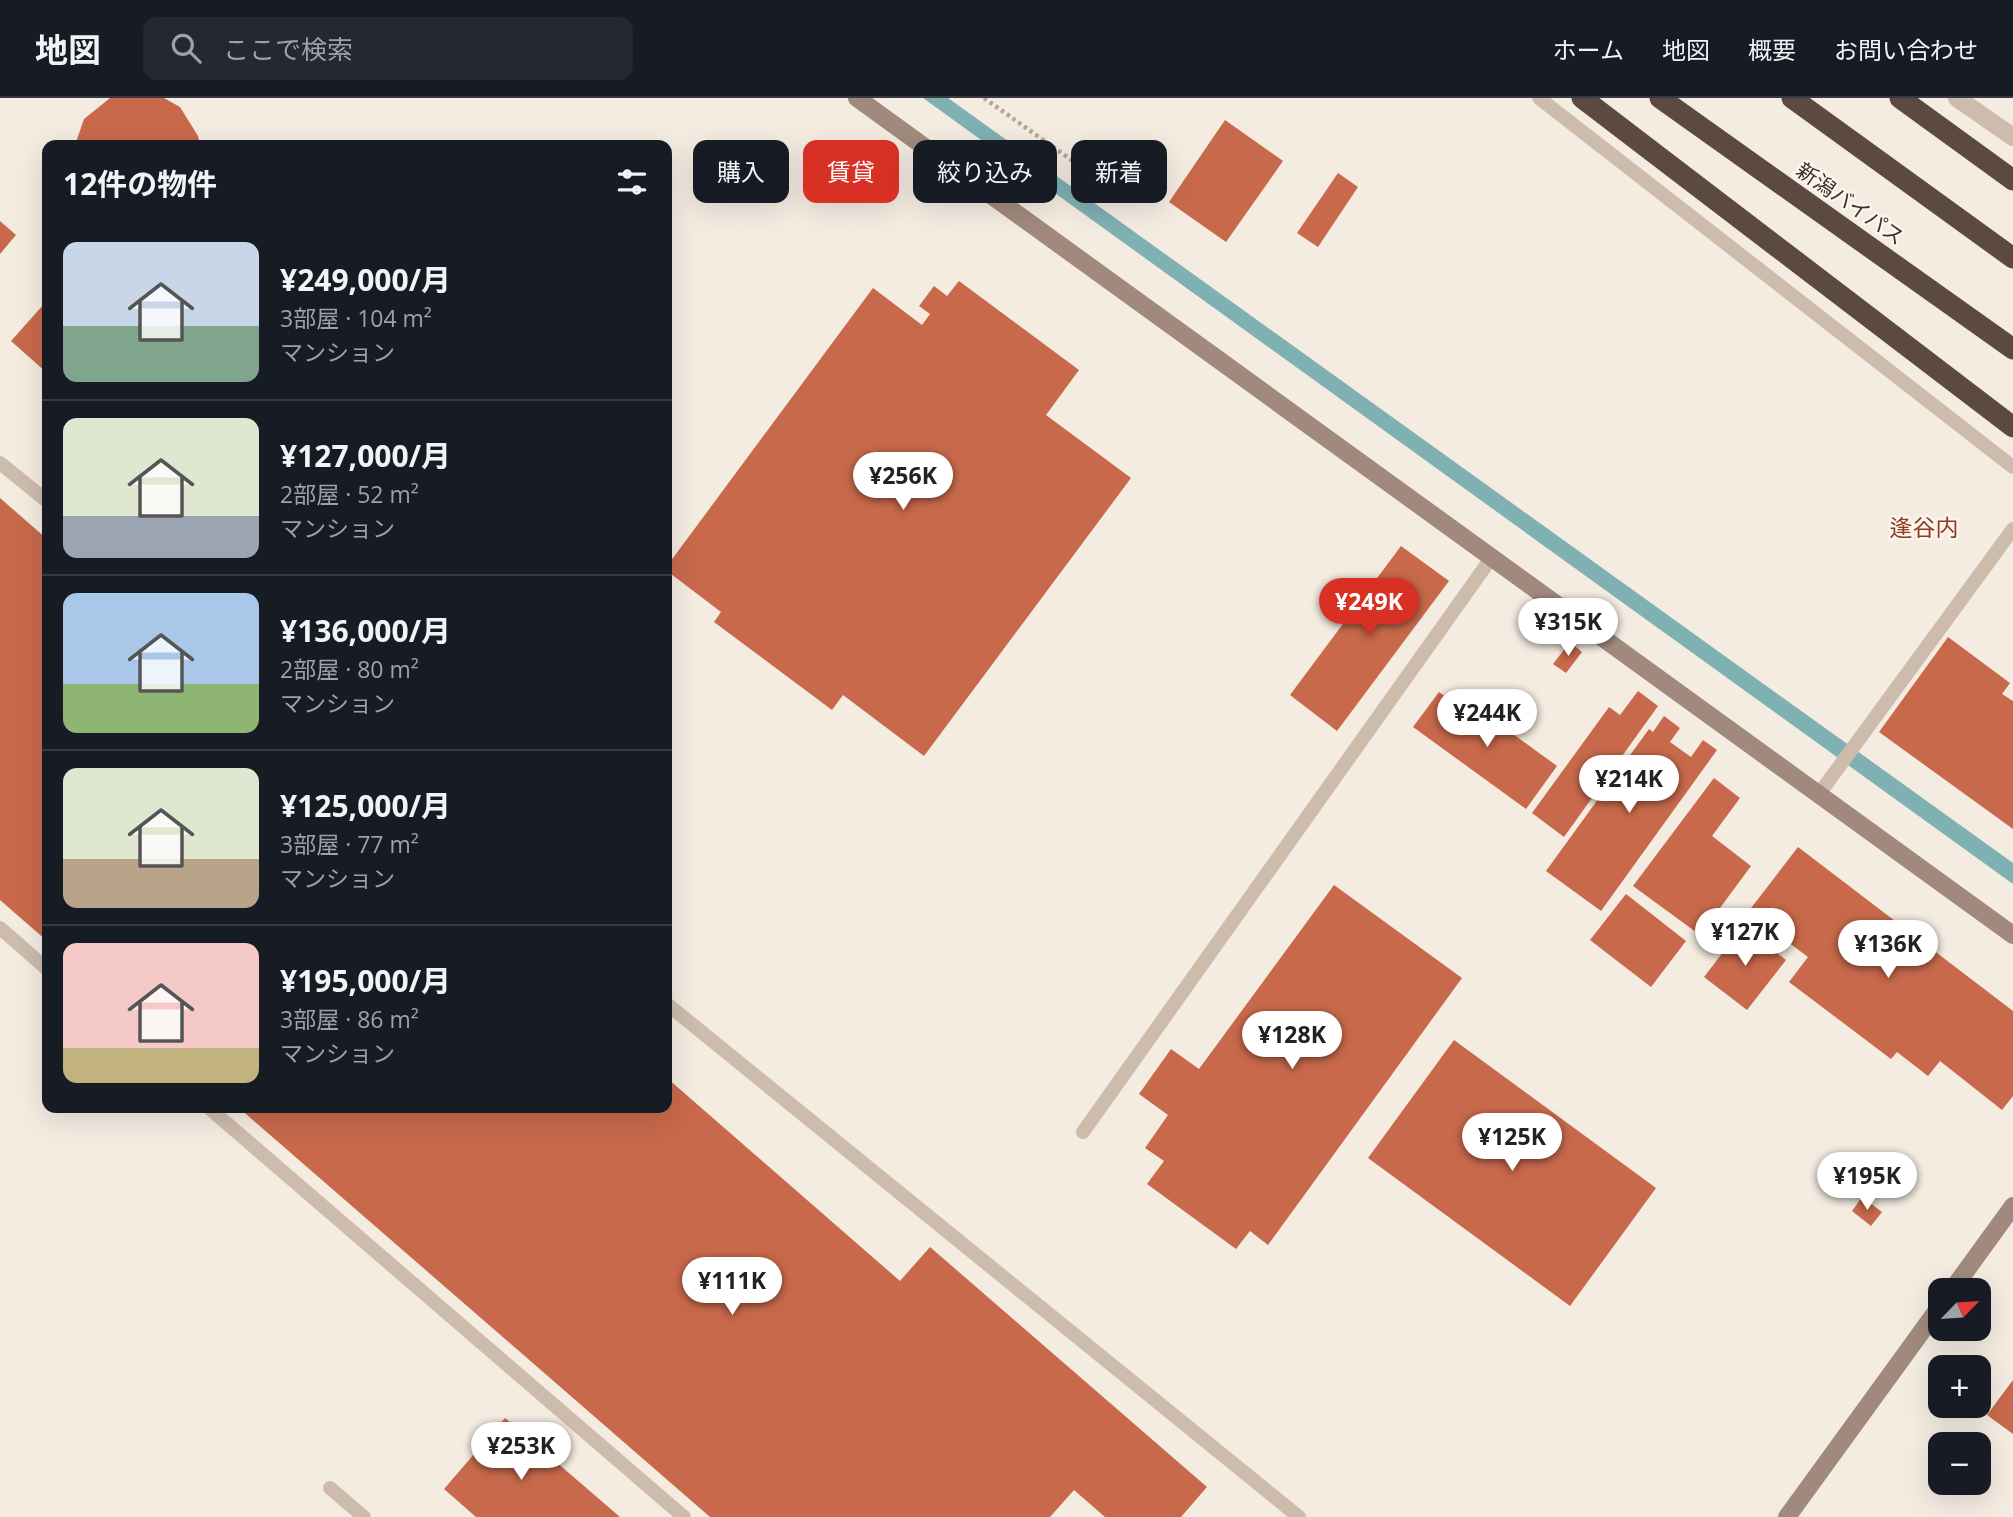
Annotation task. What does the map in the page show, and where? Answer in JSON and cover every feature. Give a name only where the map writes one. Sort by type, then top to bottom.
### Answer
[{"type":"highway","points":[[1583,98],[2013,427]]},
{"type":"highway","name":"新潟バイパス","points":[[1660,98],[2013,349]]},
{"type":"highway","points":[[1792,98],[2013,258]]},
{"type":"highway","points":[[1900,98],[2013,180]]},
{"type":"street","points":[[1957,98],[2013,137]]},
{"type":"street","points":[[860,99],[2013,935]]},
{"type":"street","points":[[1961,1278],[2013,1206]]},
{"type":"street","points":[[1787,1517],[1928,1323]]},
{"type":"lane","points":[[1539,98],[2013,467]]},
{"type":"lane","points":[[0,463],[42,497]]},
{"type":"lane","points":[[1819,794],[2013,529]]},
{"type":"lane","points":[[1083,1132],[1492,558]]},
{"type":"lane","points":[[0,928],[42,965]]},
{"type":"lane","points":[[672,1008],[1299,1517]]},
{"type":"lane","points":[[215,1113],[684,1517]]},
{"type":"lane","points":[[330,1488],[364,1517]]},
{"type":"path","points":[[984,98],[1071,160]]},
{"type":"water","points":[[923,98],[948,98],[1006,140],[981,140]]},
{"type":"water","points":[[1057,176],[1071,186],[1071,203],[1094,203],[2013,863],[2013,884],[1057,195]]},
{"type":"building","points":[[110,98],[164,98],[180,107],[199,140],[77,140],[84,119]]},
{"type":"building","points":[[1225,120],[1283,161],[1226,242],[1169,202]]},
{"type":"building","points":[[1338,173],[1358,187],[1318,247],[1297,233]]},
{"type":"building","points":[[0,221],[16,235],[0,254]]},
{"type":"building","points":[[959,281],[1079,370],[1046,415],[1131,478],[924,756],[843,695],[832,710],[714,622],[721,612],[672,575],[672,559],[873,288],[922,325],[930,314],[919,306],[934,286],[947,296]]},
{"type":"building","points":[[42,306],[42,369],[11,341]]},
{"type":"building","points":[[0,498],[42,535],[42,937],[0,900]]},
{"type":"building","points":[[1401,546],[1449,581],[1337,731],[1290,695]]},
{"type":"building","points":[[1948,637],[2010,683],[2002,694],[2013,701],[2013,829],[1879,732]]},
{"type":"building","points":[[1570,642],[1582,652],[1566,673],[1553,664]]},
{"type":"building","points":[[1638,691],[1658,706],[1564,837],[1532,813],[1609,707],[1620,715]]},
{"type":"building","points":[[1439,692],[1471,715],[1476,707],[1557,766],[1526,809],[1413,727]]},
{"type":"building","points":[[1664,716],[1680,728],[1670,742],[1691,757],[1703,740],[1717,750],[1601,911],[1546,871],[1649,729],[1653,732]]},
{"type":"building","points":[[1714,778],[1740,798],[1712,836],[1751,866],[1700,935],[1633,886]]},
{"type":"building","points":[[1798,847],[2013,1011],[2013,1096],[2002,1110],[1940,1061],[1928,1076],[1897,1052],[1891,1059],[1789,982],[1808,957],[1748,912]]},
{"type":"building","points":[[1334,885],[1462,978],[1268,1245],[1250,1231],[1236,1249],[1147,1184],[1164,1161],[1145,1148],[1168,1115],[1139,1094],[1171,1049],[1199,1069]]},
{"type":"building","points":[[1626,894],[1686,941],[1651,987],[1590,940]]},
{"type":"building","points":[[1743,926],[1786,960],[1747,1010],[1704,977]]},
{"type":"building","points":[[1454,1040],[1656,1188],[1570,1306],[1368,1158]]},
{"type":"building","points":[[672,1082],[900,1281],[930,1247],[1207,1487],[1181,1517],[1105,1517],[1074,1490],[1050,1517],[710,1517],[245,1113],[672,1113]]},
{"type":"building","points":[[1862,1197],[1882,1212],[1871,1226],[1852,1211]]},
{"type":"building","points":[[2013,1380],[2013,1434],[1991,1418],[1991,1410]]},
{"type":"building","points":[[505,1418],[620,1517],[476,1517],[444,1489]]},
{"type":"district","name":"逢谷内","points":[[1924,528]]}]
